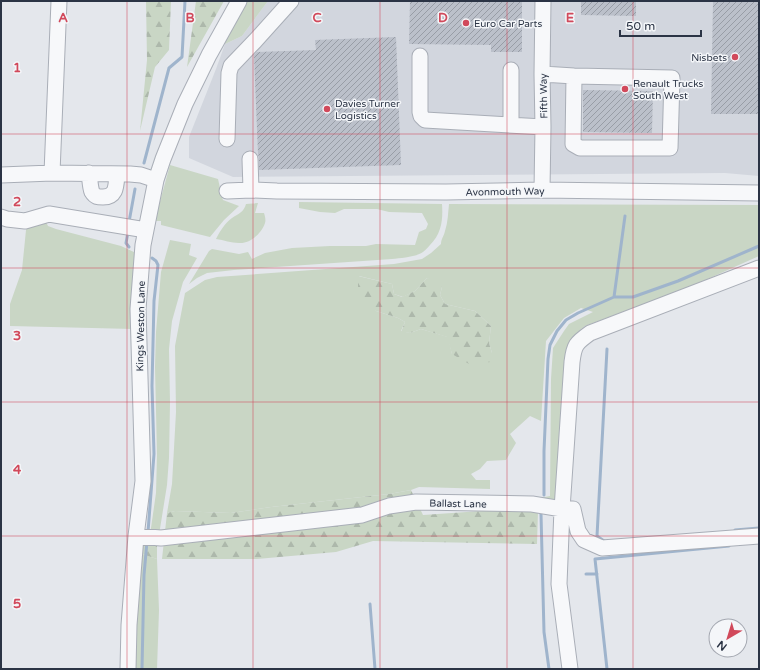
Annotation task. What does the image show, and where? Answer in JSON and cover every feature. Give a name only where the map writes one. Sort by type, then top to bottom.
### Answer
[{"type":"street","points":[[52,173],[59,1]]},
{"type":"street","name":"Kings Weston Lane","points":[[128,669],[129,625],[136,536],[143,482],[138,309],[143,245],[140,229],[163,159],[185,104],[215,44],[239,1]]},
{"type":"street","points":[[227,139],[229,73],[231,66],[291,1]]},
{"type":"street","name":"Fifth Way","points":[[542,190],[542,74],[544,1]]},
{"type":"street","points":[[215,44],[238,59]]},
{"type":"street","points":[[420,56],[420,116],[423,119],[543,127]]},
{"type":"street","points":[[511,70],[511,124]]},
{"type":"street","points":[[542,74],[672,78],[670,148],[580,148],[572,144],[574,76]]},
{"type":"street","points":[[250,159],[251,190]]},
{"type":"street","points":[[89,173],[91,190],[93,194],[96,196],[107,197],[112,195],[115,191],[117,174]]},
{"type":"street","points":[[1,175],[89,173],[141,175],[156,180]]},
{"type":"street","name":"Avonmouth Way","points":[[228,191],[438,192],[542,190],[759,193]]},
{"type":"street","points":[[1,217],[25,221],[49,214],[140,229]]},
{"type":"street","points":[[570,669],[559,584],[562,509],[574,349],[581,340],[590,333],[759,268]]},
{"type":"street","name":"Ballast Lane","points":[[136,536],[160,538],[362,515],[389,506],[416,502],[532,504],[562,509],[573,509],[578,531],[584,540],[602,548],[759,536]]},
{"type":"shaded area","points":[[268,1],[759,1],[759,176],[725,173],[233,177],[189,158],[189,137],[225,44],[242,36]]},
{"type":"green space","points":[[146,1],[171,1],[169,50],[155,67],[140,131],[147,60]]},
{"type":"green space","points":[[196,1],[224,1],[187,67]]},
{"type":"green space","points":[[245,1],[268,1],[242,36],[225,44],[223,39]]},
{"type":"green space","points":[[170,165],[218,179],[223,200],[239,206],[224,220],[210,237],[161,225],[161,221],[156,221]]},
{"type":"green space","points":[[299,202],[442,204],[442,220],[437,236],[420,254],[404,258],[207,273],[189,284],[209,251],[212,249],[239,254],[248,252],[252,259],[265,253],[292,248],[366,246],[376,244],[415,245],[419,232],[426,229],[428,224],[422,213],[389,212],[377,209],[344,209],[335,213],[320,212],[299,208]]},
{"type":"green space","points":[[258,203],[255,213],[264,213],[265,223],[255,237],[243,243],[233,243],[216,239],[229,220],[239,214],[246,204]]},
{"type":"green space","points":[[449,204],[759,205],[759,256],[692,286],[585,326],[575,335],[568,346],[565,355],[556,503],[540,498],[550,496],[551,379],[553,348],[569,324],[593,312],[581,308],[564,318],[546,341],[541,421],[530,416],[510,434],[516,443],[506,460],[487,461],[480,469],[471,474],[476,480],[490,480],[490,489],[419,487],[389,494],[231,513],[175,511],[167,513],[172,484],[176,412],[175,346],[185,293],[205,280],[217,277],[394,264],[422,259],[441,244],[447,224]],"holes":[[[359,276],[392,284],[394,294],[403,297],[415,291],[427,278],[442,287],[440,295],[445,304],[475,311],[491,326],[489,343],[492,353],[452,354],[448,337],[421,329],[410,333],[401,331],[405,322],[398,318],[376,311]]]},
{"type":"green space","points":[[46,222],[48,226],[56,229],[121,246],[136,253],[133,329],[10,326],[10,304],[22,270],[26,230],[27,228]]},
{"type":"green space","points":[[170,240],[191,244],[189,255],[197,258],[183,282],[172,321],[169,349],[170,403],[167,485],[159,535],[150,535],[156,493],[156,332],[161,272]]},
{"type":"green space","points":[[358,276],[392,284],[394,294],[402,297],[415,291],[427,278],[439,281],[442,287],[440,295],[445,304],[475,311],[491,326],[489,343],[492,353],[491,362],[469,364],[452,354],[447,337],[421,329],[410,333],[401,332],[405,322],[398,318],[376,311],[358,294]]},
{"type":"green space","points":[[411,490],[423,515],[525,508],[538,511],[537,544],[373,541],[336,552],[257,559],[162,559],[167,513],[175,511],[231,513]]},
{"type":"green space","points":[[143,539],[157,539],[157,559],[139,553]]},
{"type":"green space","points":[[139,553],[157,559],[159,610],[157,669],[133,669]]},
{"type":"building","name":"Euro Car Parts","points":[[410,1],[522,1],[522,52],[491,52],[491,45],[409,44]]},
{"type":"building","points":[[581,1],[636,1],[636,16],[581,15]]},
{"type":"building","name":"Nisbets","points":[[713,1],[759,1],[759,114],[711,114]]},
{"type":"building","name":"Davies Turner Logistics","points":[[396,37],[401,165],[259,170],[254,55],[257,52],[316,50],[315,40]]},
{"type":"building","points":[[583,90],[653,91],[652,133],[583,132]]},
{"type":"waterway","points":[[144,163],[169,68],[182,57],[185,1]]},
{"type":"waterway","points":[[129,222],[135,189]]},
{"type":"waterway","points":[[614,297],[625,216]]},
{"type":"waterway","points":[[128,232],[126,243],[129,247]]},
{"type":"waterway","points":[[544,495],[544,451],[548,359],[550,345],[557,331],[566,320],[614,297],[633,297],[678,281],[759,246]]},
{"type":"waterway","points":[[148,532],[154,454],[152,386],[154,301],[158,265],[152,258]]},
{"type":"waterway","points":[[604,541],[597,536],[607,349]]},
{"type":"waterway","points":[[541,514],[544,632],[549,669]]},
{"type":"waterway","points":[[735,530],[759,528]]},
{"type":"waterway","points":[[142,669],[144,575],[147,541]]},
{"type":"waterway","points":[[607,669],[595,559],[729,546]]},
{"type":"waterway","points":[[586,574],[597,574]]},
{"type":"waterway","points":[[370,604],[375,669]]},
{"type":"place","name":"Euro Car Parts","points":[[466,23]]},
{"type":"place","name":"Nisbets","points":[[735,57]]},
{"type":"place","name":"Renault Trucks South West","points":[[625,89]]},
{"type":"place","name":"Davies Turner Logistics","points":[[327,109]]}]
